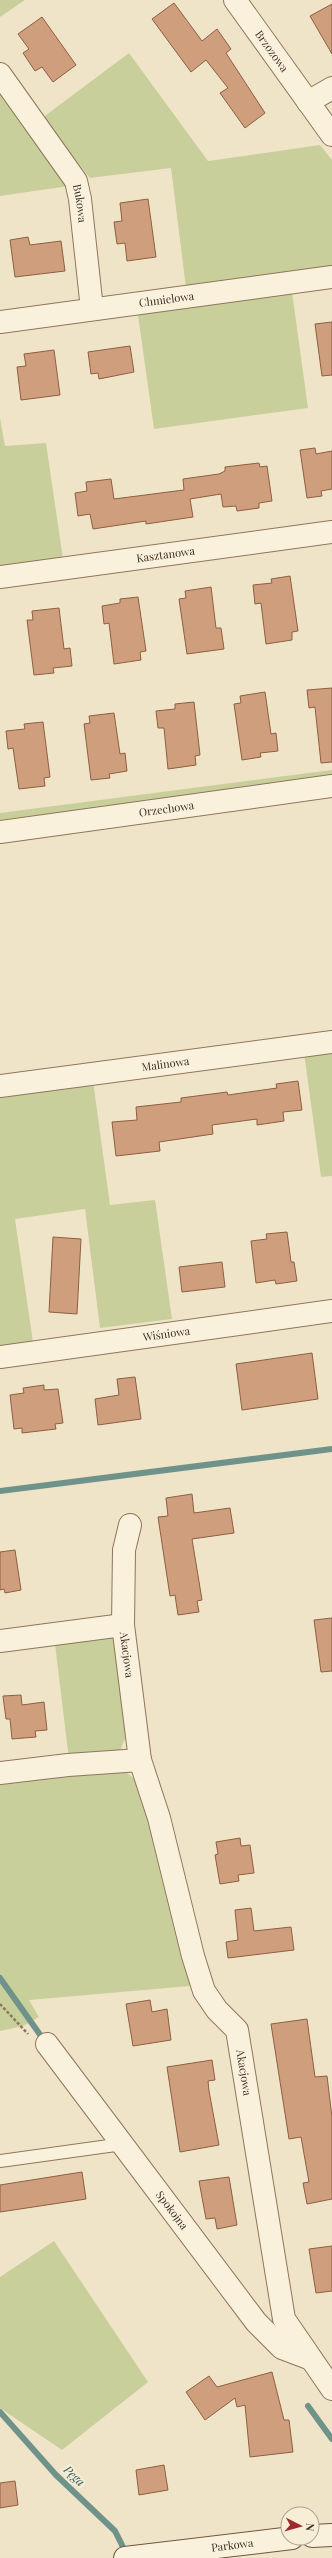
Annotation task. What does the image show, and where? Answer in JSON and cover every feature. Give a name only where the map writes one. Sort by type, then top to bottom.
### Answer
[{"type":"street","name":"Brzozowa","points":[[235,0],[332,135]]},
{"type":"street","name":"Bukowa","points":[[0,74],[76,181],[80,199],[92,309]]},
{"type":"street","points":[[308,102],[332,88]]},
{"type":"street","name":"Chmielowa","points":[[0,322],[332,277]]},
{"type":"street","name":"Kasztanowa","points":[[0,577],[332,532]]},
{"type":"street","name":"Orzechowa","points":[[0,832],[332,786]]},
{"type":"street","name":"Malinowa","points":[[0,1086],[332,1042]]},
{"type":"street","name":"Wiśniowa","points":[[0,1357],[332,1311]]},
{"type":"street","points":[[123,1625],[124,1550],[130,1525]]},
{"type":"street","name":"Akacjowa","points":[[0,1641],[123,1625],[140,1760],[159,1818],[193,1956],[204,1991],[217,2010],[237,2030],[284,2319],[332,2389]]},
{"type":"street","points":[[0,1773],[68,1765],[140,1760]]},
{"type":"street","name":"Spokojna","points":[[47,2044],[256,2322],[282,2348],[311,2359]]},
{"type":"street","points":[[320,2536],[332,2535]]},
{"type":"street","name":"Parkowa","points":[[130,2557],[280,2539]]},
{"type":"lane","points":[[0,2162],[123,2144]]},
{"type":"path","points":[[0,2004],[1,2008],[34,2041],[47,2044]]},
{"type":"green space","points":[[0,0],[25,0],[0,17]]},
{"type":"green space","points":[[129,53],[208,161],[320,145],[332,160],[332,268],[186,288],[171,168],[90,178],[42,118]]},
{"type":"green space","points":[[0,92],[69,186],[0,196]]},
{"type":"green space","points":[[292,292],[308,408],[154,429],[138,315]]},
{"type":"green space","points":[[0,418],[5,446],[46,443],[63,559],[0,567]]},
{"type":"green space","points":[[332,770],[332,778],[0,820],[0,813]]},
{"type":"green space","points":[[332,1050],[332,1176],[321,1177],[304,1053]]},
{"type":"green space","points":[[93,1081],[110,1205],[155,1200],[172,1319],[100,1328],[85,1209],[15,1219],[33,1342],[0,1347],[0,1094]]},
{"type":"green space","points":[[114,1635],[128,1732],[119,1753],[69,1760],[55,1644]]},
{"type":"green space","points":[[123,1770],[140,1783],[190,1986],[29,2000],[39,2017],[23,2026],[0,2031],[0,1779]]},
{"type":"green space","points":[[54,2241],[148,2382],[62,2450],[0,2408],[0,2277]]},
{"type":"building","points":[[174,3],[202,41],[217,29],[231,49],[226,53],[265,113],[245,128],[220,93],[228,88],[206,60],[191,72],[152,19]]},
{"type":"building","points":[[332,4],[332,54],[310,16]]},
{"type":"building","points":[[42,17],[76,65],[53,82],[42,67],[35,71],[23,53],[29,49],[18,34]]},
{"type":"building","points":[[148,199],[156,257],[127,261],[125,243],[117,244],[114,222],[122,221],[120,203]]},
{"type":"building","points":[[28,237],[30,245],[61,241],[65,271],[15,277],[10,240]]},
{"type":"building","points":[[332,322],[332,375],[322,376],[315,324]]},
{"type":"building","points":[[130,346],[134,372],[99,379],[98,373],[91,374],[88,352]]},
{"type":"building","points":[[54,350],[60,395],[21,400],[17,367],[26,366],[24,354]]},
{"type":"building","points":[[315,448],[316,454],[332,451],[332,489],[321,491],[322,496],[307,498],[300,450]]},
{"type":"building","points":[[259,463],[260,467],[267,466],[272,501],[259,503],[259,508],[237,511],[236,506],[223,507],[221,494],[190,499],[193,517],[146,524],[146,521],[93,529],[90,514],[78,516],[75,493],[87,491],[86,482],[111,479],[114,499],[184,490],[183,479],[219,474],[225,471],[225,467]]},
{"type":"building","points":[[290,576],[298,631],[292,632],[292,640],[266,644],[261,603],[255,604],[253,585],[272,583],[271,579]]},
{"type":"building","points":[[211,587],[216,628],[221,628],[224,649],[187,654],[179,599],[186,598],[185,591]]},
{"type":"building","points":[[138,597],[146,651],[140,652],[141,660],[114,664],[109,623],[104,624],[102,606],[120,603],[120,599]]},
{"type":"building","points":[[59,608],[64,649],[70,648],[72,666],[53,668],[54,673],[34,675],[27,620],[33,620],[32,611]]},
{"type":"building","points":[[332,688],[332,762],[321,763],[315,707],[309,708],[307,690]]},
{"type":"building","points":[[265,692],[271,734],[276,733],[278,751],[260,753],[261,757],[242,760],[234,704],[241,703],[240,696]]},
{"type":"building","points":[[194,702],[200,755],[195,756],[196,765],[168,769],[164,728],[158,728],[156,711],[175,709],[175,704]]},
{"type":"building","points":[[114,713],[120,754],[125,753],[127,771],[109,774],[110,778],[91,780],[84,724],[90,723],[89,716]]},
{"type":"building","points":[[43,722],[50,777],[44,778],[45,786],[19,789],[13,748],[8,749],[6,731],[25,729],[24,724]]},
{"type":"building","points":[[298,1081],[302,1110],[283,1112],[284,1121],[257,1125],[257,1119],[212,1125],[213,1134],[159,1142],[160,1151],[116,1156],[112,1122],[137,1120],[136,1107],[181,1102],[181,1098],[227,1092],[228,1095],[277,1088],[276,1084]]},
{"type":"building","points":[[287,1232],[291,1262],[294,1262],[297,1281],[276,1284],[275,1280],[256,1283],[251,1241],[267,1239],[266,1234]]},
{"type":"building","points":[[53,1237],[81,1239],[77,1314],[49,1312]]},
{"type":"building","points":[[222,1262],[225,1287],[182,1292],[179,1267]]},
{"type":"building","points":[[312,1353],[318,1399],[242,1410],[236,1364]]},
{"type":"building","points":[[135,1377],[141,1419],[98,1425],[95,1399],[119,1395],[117,1379]]},
{"type":"building","points":[[44,1385],[44,1390],[58,1389],[63,1423],[55,1424],[56,1429],[22,1433],[22,1428],[14,1429],[10,1395],[24,1393],[23,1388]]},
{"type":"building","points":[[192,1494],[194,1513],[230,1508],[234,1533],[192,1539],[202,1600],[197,1601],[199,1612],[178,1615],[175,1595],[170,1596],[158,1517],[168,1516],[166,1498]]},
{"type":"building","points":[[15,1550],[21,1590],[5,1593],[4,1589],[0,1590],[0,1552]]},
{"type":"building","points":[[332,1618],[332,1671],[321,1672],[314,1620]]},
{"type":"building","points":[[21,1695],[22,1705],[44,1702],[47,1730],[35,1731],[36,1737],[12,1739],[10,1719],[6,1719],[3,1696]]},
{"type":"building","points":[[240,1838],[241,1846],[250,1845],[254,1873],[238,1875],[239,1881],[220,1884],[215,1855],[218,1854],[216,1842]]},
{"type":"building","points":[[251,1908],[254,1931],[291,1927],[294,1950],[228,1958],[226,1942],[238,1940],[235,1910]]},
{"type":"building","points":[[150,2000],[152,2012],[167,2009],[171,2040],[133,2046],[126,2004]]},
{"type":"building","points":[[307,2019],[315,2077],[327,2076],[332,2117],[332,2199],[307,2204],[303,2183],[309,2182],[301,2137],[289,2139],[271,2024]]},
{"type":"building","points":[[212,2060],[215,2080],[208,2081],[219,2145],[180,2152],[167,2067]]},
{"type":"building","points":[[82,2172],[86,2199],[0,2212],[0,2185]]},
{"type":"building","points":[[229,2177],[237,2225],[217,2229],[215,2218],[206,2219],[199,2181]]},
{"type":"building","points":[[332,2246],[332,2291],[316,2293],[309,2249]]},
{"type":"building","points":[[272,2372],[284,2420],[289,2420],[293,2452],[250,2457],[245,2405],[237,2407],[235,2398],[205,2420],[186,2392],[209,2376],[217,2387]]},
{"type":"building","points":[[164,2465],[168,2490],[139,2495],[136,2470]]},
{"type":"building","points":[[15,2481],[18,2505],[0,2508],[0,2483]]},
{"type":"waterway","points":[[0,1491],[332,1449]]},
{"type":"waterway","points":[[0,1978],[41,2036]]},
{"type":"waterway","points":[[308,2406],[332,2439]]},
{"type":"waterway","name":"Pęga","points":[[0,2412],[56,2475],[115,2531],[127,2555]]}]
